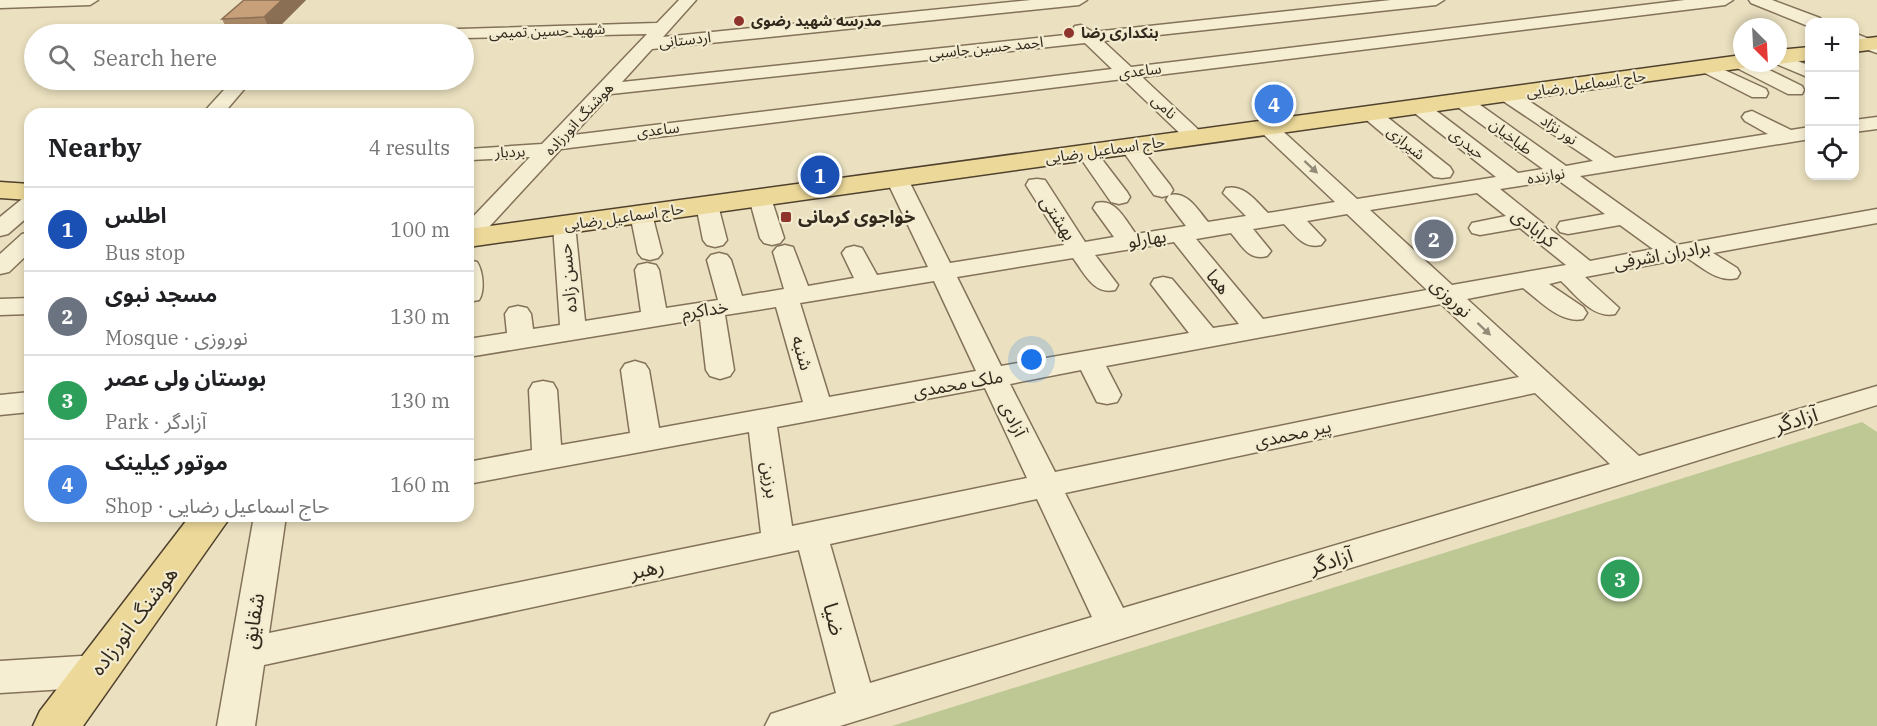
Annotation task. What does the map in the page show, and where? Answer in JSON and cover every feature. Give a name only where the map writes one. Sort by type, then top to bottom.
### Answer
[{"type":"main road","points":[[1787,57],[1805,54]]},
{"type":"main road","name":"حاج اسماعیل رضایی","points":[[474,236],[1733,63]]},
{"type":"main road","points":[[0,190],[24,192]]},
{"type":"main road","name":"هوشنگ انورزاده","points":[[56,726],[213,522]]},
{"type":"street","points":[[0,3],[90,0]]},
{"type":"street","points":[[71,19],[95,0]]},
{"type":"street","name":"هوشنگ انورزاده","points":[[474,231],[688,0]]},
{"type":"street","name":"اردستانی","points":[[649,44],[1080,0]]},
{"type":"street","name":"احمد حسین جاسبی","points":[[607,89],[1436,0]]},
{"type":"street","name":"ساعدی","points":[[553,146],[1725,0]]},
{"type":"street","points":[[1757,0],[1805,19]]},
{"type":"street","name":"نامی","points":[[1052,3],[1196,138]]},
{"type":"street","name":"شهید حسین تمیمی","points":[[474,33],[664,28]]},
{"type":"street","points":[[1787,62],[1807,72]]},
{"type":"street","points":[[1707,67],[1760,94]]},
{"type":"street","points":[[1760,72],[1796,90]]},
{"type":"street","points":[[217,108],[234,90]]},
{"type":"street","name":"نور نژاد","points":[[1507,94],[1612,165]]},
{"type":"street","name":"طباخیان","points":[[1462,101],[1623,218],[1682,252],[1728,273]]},
{"type":"street","name":"حیدری","points":[[1419,107],[1515,181]]},
{"type":"street","name":"شیرازی","points":[[1370,114],[1442,172]]},
{"type":"street","points":[[1779,114],[1804,135]]},
{"type":"street","points":[[1752,117],[1804,135]]},
{"type":"street","points":[[1859,125],[1877,123]]},
{"type":"street","name":"نوروزی","points":[[1268,128],[1634,469]]},
{"type":"street","name":"نوازنده","points":[[1353,206],[1804,135]]},
{"type":"street","name":"بردبار","points":[[474,154],[553,146]]},
{"type":"street","name":"هما","points":[[1130,147],[1169,195],[1191,232],[1257,329]]},
{"type":"street","points":[[1087,153],[1130,242]]},
{"type":"street","name":"آزادی","points":[[897,179],[1114,626]]},
{"type":"street","name":"بهشتی","points":[[1037,185],[1079,250],[1106,285]]},
{"type":"street","name":"کرآبادی","points":[[1482,186],[1524,220],[1576,271],[1606,308]]},
{"type":"street","points":[[1234,193],[1264,221]]},
{"type":"street","name":"شنبه","points":[[760,198],[778,245],[819,409]]},
{"type":"street","points":[[707,205],[717,250],[721,308],[720,370]]},
{"type":"street","name":"بهارلو","points":[[942,272],[1353,206]]},
{"type":"street","points":[[0,229],[24,209]]},
{"type":"street","points":[[641,214],[655,318]]},
{"type":"street","points":[[1290,216],[1313,240]]},
{"type":"street","name":"برادران اشرفی","points":[[1447,294],[1877,216]]},
{"type":"street","points":[[1568,227],[1623,218]]},
{"type":"street","points":[[1480,228],[1524,220]]},
{"type":"street","name":"حسن زاده","points":[[564,225],[573,332]]},
{"type":"street","points":[[1237,225],[1259,250]]},
{"type":"street","points":[[0,267],[24,245]]},
{"type":"street","points":[[854,253],[869,284]]},
{"type":"street","name":"خداکرم","points":[[474,347],[942,272]]},
{"type":"street","points":[[1527,280],[1574,313]]},
{"type":"street","points":[[1163,284],[1207,338]]},
{"type":"street","name":"ملک محمدی","points":[[474,472],[1447,294]]},
{"type":"street","points":[[0,307],[24,306]]},
{"type":"street","points":[[518,314],[521,340]]},
{"type":"street","points":[[1089,360],[1107,395]]},
{"type":"street","points":[[635,370],[646,440]]},
{"type":"street","name":"پیر محمدی","points":[[1045,485],[1541,382]]},
{"type":"street","points":[[543,390],[547,458]]},
{"type":"street","name":"آزادگر","points":[[784,726],[1877,395]]},
{"type":"street","points":[[0,405],[24,403]]},
{"type":"street","name":"برزین","points":[[762,419],[795,538]]},
{"type":"street","name":"رهبر","points":[[248,652],[1045,485]]},
{"type":"street","name":"شقایق","points":[[236,726],[269,522]]},
{"type":"street","name":"ضیا","points":[[795,538],[857,704]]},
{"type":"street","points":[[0,677],[98,671]]},
{"type":"green space","points":[[1862,422],[1877,432],[1877,726],[892,726]]},
{"type":"building","points":[[244,0],[282,0],[264,17],[222,19]]},
{"type":"place","name":"مدرسه شهید رضوی","points":[[739,21]]},
{"type":"place","name":"بنکداری رضا","points":[[1069,33]]},
{"type":"place","name":"موتور کیلینک","points":[[1274,104]]},
{"type":"place","name":"اطلس","points":[[820,175]]},
{"type":"place","name":"خواجوی کرمانی","points":[[786,217]]},
{"type":"place","name":"مسجد نبوی","points":[[1434,239]]},
{"type":"place","name":"بوستان ولی عصر","points":[[1620,579]]}]
